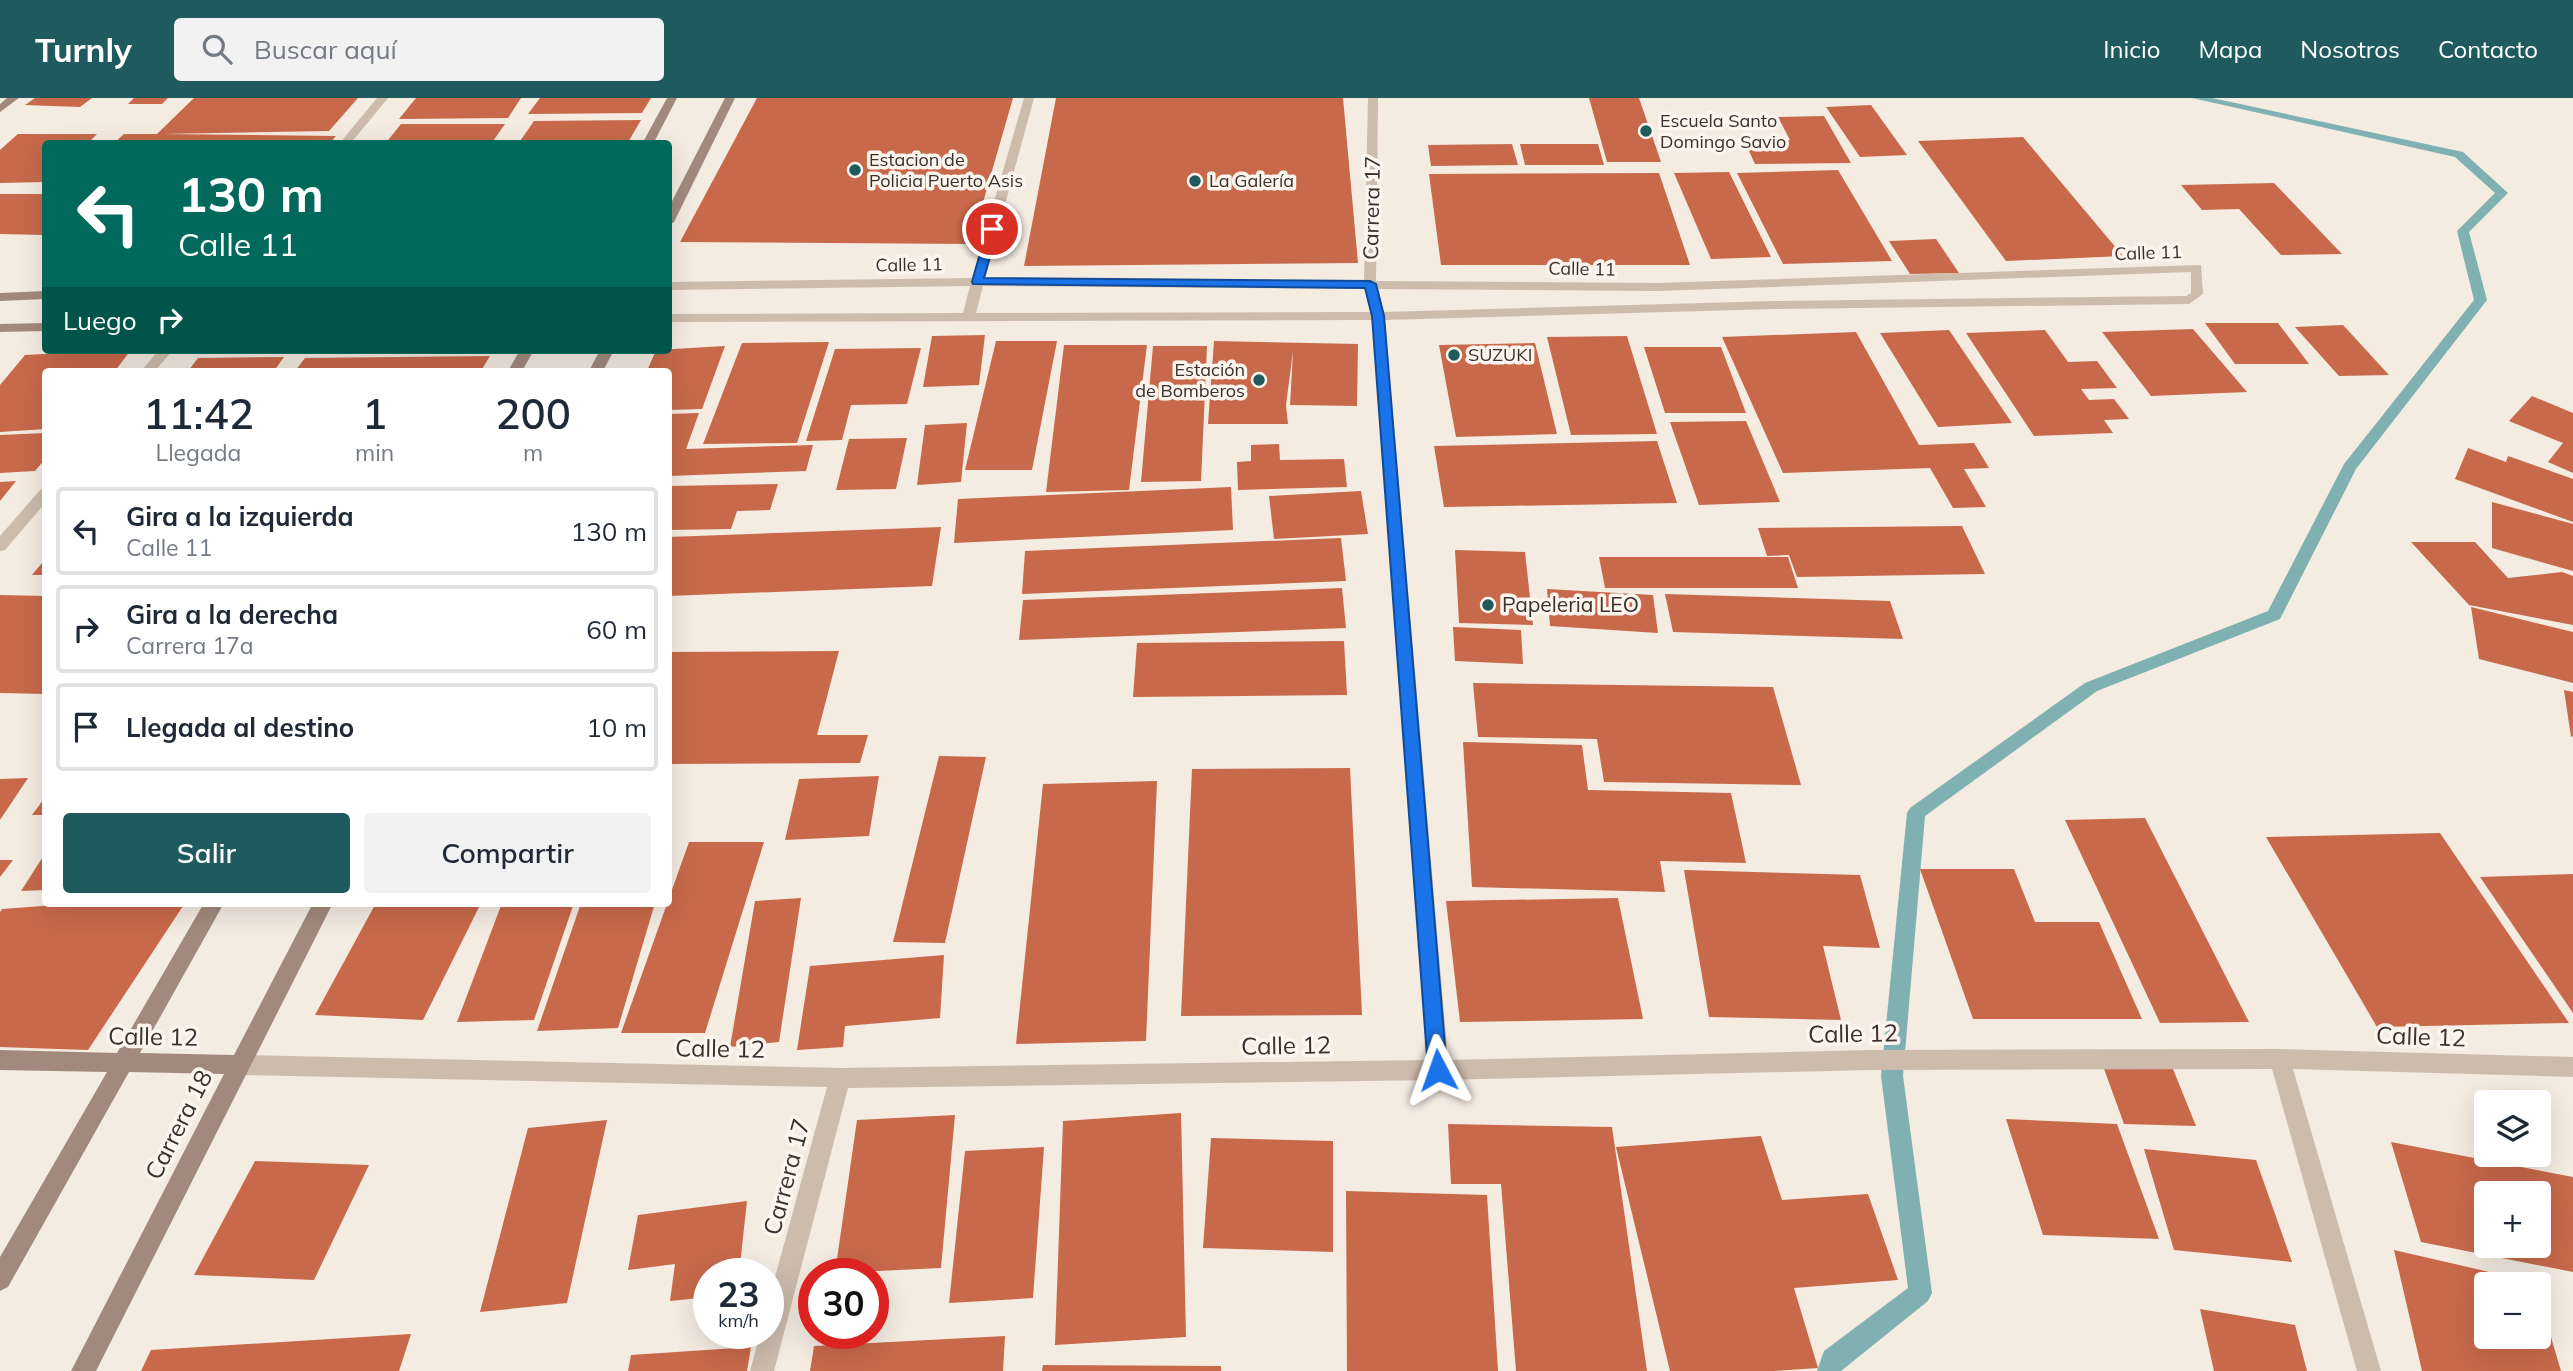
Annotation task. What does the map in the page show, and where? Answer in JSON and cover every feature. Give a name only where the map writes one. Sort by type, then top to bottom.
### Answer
[{"type":"street","points":[[0,109],[14,98]]},
{"type":"street","points":[[347,140],[383,98]]},
{"type":"street","points":[[649,140],[673,98]]},
{"type":"street","points":[[672,214],[730,98]]},
{"type":"street","points":[[968,317],[1029,98]]},
{"type":"street","name":"Carrera 17","points":[[1373,98],[1370,284],[1378,316],[1438,1070]]},
{"type":"street","name":"Calle 11","points":[[672,286],[977,282],[1658,287],[2197,268],[2197,294],[2189,300],[1774,305],[1378,316],[672,318]]},
{"type":"street","points":[[1768,285],[1774,305]]},
{"type":"street","points":[[1658,287],[1666,308]]},
{"type":"street","points":[[0,297],[42,295]]},
{"type":"street","points":[[0,328],[42,327]]},
{"type":"street","points":[[151,368],[163,354]]},
{"type":"street","points":[[0,546],[42,497]]},
{"type":"street","points":[[0,1279],[212,907]]},
{"type":"street","name":"Carrera 18","points":[[83,1371],[321,907]]},
{"type":"street","points":[[2280,1059],[2370,1371]]},
{"type":"street","name":"Calle 12","points":[[0,1060],[841,1078],[1438,1070],[1870,1060],[2280,1059],[2573,1067]]},
{"type":"street","name":"Carrera 17","points":[[762,1371],[841,1078]]},
{"type":"building","points":[[35,98],[92,98],[80,107],[25,105]]},
{"type":"building","points":[[134,98],[168,98],[162,104],[128,104]]},
{"type":"building","points":[[194,98],[358,98],[329,131],[162,134],[336,136],[332,140],[117,140],[124,134],[157,134]]},
{"type":"building","points":[[416,98],[521,98],[508,118],[399,119]]},
{"type":"building","points":[[540,98],[651,98],[642,113],[528,114]]},
{"type":"building","name":"Estacion de Policia Puerto Asis","points":[[757,98],[1013,98],[971,244],[680,242]]},
{"type":"building","name":"La Galería","points":[[1056,98],[1343,98],[1358,263],[1024,266]]},
{"type":"building","points":[[1589,98],[1639,98],[1661,162],[1607,162]]},
{"type":"building","points":[[1871,105],[1907,155],[1860,157],[1826,107]]},
{"type":"building","points":[[1824,116],[1851,163],[1755,164],[1744,140],[1790,140],[1778,117]]},
{"type":"building","points":[[641,120],[629,140],[521,140],[534,121]]},
{"type":"building","points":[[401,124],[505,124],[494,140],[388,140]]},
{"type":"building","points":[[18,134],[97,134],[91,140],[42,140],[42,182],[0,183],[0,150]]},
{"type":"building","points":[[2023,137],[2123,256],[2006,261],[1918,141]]},
{"type":"building","points":[[1512,144],[1518,165],[1431,166],[1428,145]]},
{"type":"building","points":[[1520,144],[1598,144],[1604,165],[1525,165]]},
{"type":"building","points":[[1838,170],[1892,261],[1783,264],[1737,173]]},
{"type":"building","points":[[1729,172],[1771,257],[1711,259],[1674,173]]},
{"type":"building","points":[[1659,173],[1690,265],[1441,265],[1429,174]]},
{"type":"building","points":[[2274,183],[2342,254],[2281,255],[2239,209],[2202,210],[2181,185]]},
{"type":"building","points":[[0,194],[42,194],[42,235],[0,234]]},
{"type":"building","points":[[1936,239],[1959,273],[1910,274],[1889,241]]},
{"type":"building","points":[[2205,323],[2278,323],[2309,364],[2235,364]]},
{"type":"building","points":[[2343,325],[2389,375],[2339,376],[2295,327]]},
{"type":"building","points":[[2193,329],[2247,392],[2151,396],[2102,332]]},
{"type":"building","points":[[1949,330],[2012,423],[1938,427],[1880,333]]},
{"type":"building","points":[[2045,330],[2068,362],[2097,361],[2117,388],[2081,389],[2089,400],[2114,399],[2129,419],[2104,420],[2113,433],[2034,436],[1966,333]]},
{"type":"building","points":[[1856,332],[1919,445],[1974,443],[1989,468],[1964,469],[1986,507],[1953,508],[1930,468],[1783,473],[1722,337]]},
{"type":"building","points":[[985,335],[979,385],[923,387],[932,336]]},
{"type":"building","points":[[1627,336],[1657,434],[1571,435],[1547,337]]},
{"type":"building","points":[[996,341],[1057,341],[1032,470],[965,470]]},
{"type":"building","points":[[1214,341],[1358,344],[1357,406],[1290,405],[1293,351],[1286,405],[1288,424],[1208,424]]},
{"type":"building","points":[[829,342],[797,443],[703,444],[742,343]]},
{"type":"building","points":[[1535,343],[1557,434],[1456,437],[1439,345]]},
{"type":"building","points":[[1064,345],[1147,345],[1129,490],[1046,492]]},
{"type":"building","points":[[725,346],[702,409],[672,410],[672,368],[648,368],[654,354],[672,354],[672,349]]},
{"type":"building","points":[[1153,346],[1207,346],[1201,481],[1141,482]]},
{"type":"building","points":[[1644,347],[1721,347],[1746,413],[1665,413]]},
{"type":"building","points":[[921,348],[907,404],[851,405],[842,440],[806,441],[835,349]]},
{"type":"building","points":[[128,354],[117,368],[42,368],[42,429],[0,432],[0,385],[25,355]]},
{"type":"building","points":[[490,356],[483,368],[297,368],[305,358]]},
{"type":"building","points":[[284,357],[276,368],[190,368],[198,358]]},
{"type":"building","points":[[2532,396],[2573,413],[2573,473],[2548,462],[2563,443],[2509,421]]},
{"type":"building","points":[[699,413],[686,449],[813,445],[806,471],[672,476],[672,414]]},
{"type":"building","points":[[1746,421],[1780,502],[1699,505],[1670,422]]},
{"type":"building","points":[[967,423],[961,482],[917,485],[925,425]]},
{"type":"building","points":[[42,433],[42,463],[35,471],[0,473],[0,435]]},
{"type":"building","points":[[907,438],[896,489],[836,490],[849,439]]},
{"type":"building","points":[[1657,441],[1677,503],[1444,507],[1434,446]]},
{"type":"building","points":[[1279,444],[1280,460],[1344,459],[1347,487],[1238,490],[1237,462],[1251,461],[1251,445]]},
{"type":"building","points":[[2468,448],[2506,462],[2508,456],[2573,479],[2573,522],[2455,479]]},
{"type":"building","points":[[16,481],[0,501],[0,482]]},
{"type":"building","points":[[778,484],[770,510],[737,511],[731,529],[672,530],[672,486]]},
{"type":"building","points":[[1231,487],[1233,530],[954,543],[958,499]]},
{"type":"building","points":[[1361,491],[1368,534],[1274,539],[1269,496]]},
{"type":"building","points":[[2492,502],[2573,524],[2573,571],[2492,548]]},
{"type":"building","points":[[1962,526],[1985,574],[1797,577],[1789,555],[1767,556],[1758,528]]},
{"type":"building","points":[[941,527],[932,586],[672,596],[672,537]]},
{"type":"building","points":[[1341,538],[1346,581],[1022,594],[1025,551]]},
{"type":"building","points":[[2411,542],[2475,542],[2508,578],[2562,572],[2573,576],[2573,625],[2469,605]]},
{"type":"building","points":[[1455,550],[1525,552],[1533,625],[1459,623]]},
{"type":"building","points":[[1599,557],[1788,557],[1798,588],[1605,588]]},
{"type":"building","points":[[42,563],[42,575],[32,575]]},
{"type":"building","points":[[1342,588],[1346,628],[1019,640],[1023,600]]},
{"type":"building","points":[[1547,589],[1653,595],[1658,633],[1550,626]]},
{"type":"building","points":[[1665,594],[1890,601],[1903,639],[1673,632]]},
{"type":"building","points":[[0,595],[42,596],[42,694],[0,693]]},
{"type":"building","points":[[2471,607],[2573,632],[2573,683],[2479,659]]},
{"type":"building","points":[[1453,627],[1521,630],[1523,664],[1455,661]]},
{"type":"building","points":[[1344,641],[1347,695],[1133,697],[1137,643]]},
{"type":"building","points":[[839,651],[817,735],[868,735],[860,763],[672,764],[672,652]]},
{"type":"building","points":[[1473,683],[1773,687],[1801,785],[1604,782],[1597,739],[1478,737]]},
{"type":"building","points":[[2564,690],[2573,692],[2571,737]]},
{"type":"building","points":[[1463,742],[1582,745],[1588,790],[1731,793],[1746,863],[1660,861],[1665,892],[1472,887]]},
{"type":"building","points":[[939,756],[986,757],[945,943],[893,942]]},
{"type":"building","points":[[1350,768],[1362,1015],[1181,1016],[1192,769]]},
{"type":"building","points":[[879,776],[869,836],[785,840],[799,779]]},
{"type":"building","points":[[28,778],[0,820],[0,779]]},
{"type":"building","points":[[1157,781],[1146,1041],[1016,1044],[1043,784]]},
{"type":"building","points":[[42,801],[42,815],[32,815]]},
{"type":"building","points":[[2145,818],[2249,1022],[2160,1023],[2065,820]]},
{"type":"building","points":[[2440,833],[2569,1023],[2377,1027],[2266,837]]},
{"type":"building","points":[[689,842],[764,842],[705,1033],[621,1033],[666,907],[672,907],[672,890]]},
{"type":"building","points":[[42,858],[42,890],[21,891]]},
{"type":"building","points":[[0,860],[13,860],[0,877]]},
{"type":"building","points":[[1920,869],[2014,869],[2035,922],[2099,922],[2142,1019],[1973,1019]]},
{"type":"building","points":[[1684,870],[1860,875],[1880,948],[1823,946],[1841,1020],[1709,1017]]},
{"type":"building","points":[[2573,874],[2573,1013],[2480,877]]},
{"type":"building","points":[[801,898],[779,1042],[730,1047],[755,901]]},
{"type":"building","points":[[1618,898],[1643,1019],[1460,1022],[1446,901]]},
{"type":"building","points":[[42,906],[182,907],[88,1050],[0,1047],[2,909]]},
{"type":"building","points":[[374,907],[479,907],[423,1020],[315,1015]]},
{"type":"building","points":[[500,907],[573,907],[534,1020],[457,1022]]},
{"type":"building","points":[[580,907],[654,907],[618,1028],[537,1031]]},
{"type":"building","points":[[944,955],[940,1018],[845,1026],[843,1047],[797,1050],[810,966]]},
{"type":"building","points":[[2103,1066],[2173,1069],[2196,1126],[2124,1124]]},
{"type":"building","points":[[1181,1113],[1186,1337],[1055,1345],[1063,1121]]},
{"type":"building","points":[[955,1115],[941,1268],[889,1270],[889,1258],[837,1258],[857,1120]]},
{"type":"building","points":[[2006,1119],[2117,1124],[2159,1239],[2043,1235]]},
{"type":"building","points":[[607,1120],[567,1303],[480,1312],[528,1128]]},
{"type":"building","points":[[1448,1124],[1612,1127],[1647,1371],[1516,1371],[1501,1184],[1451,1184]]},
{"type":"building","points":[[1761,1136],[1782,1200],[1868,1194],[1898,1280],[1794,1288],[1818,1368],[1774,1371],[1670,1371],[1616,1147]]},
{"type":"building","points":[[1211,1138],[1333,1141],[1333,1252],[1203,1248]]},
{"type":"building","points":[[2391,1142],[2474,1158],[2474,1167],[2521,1167],[2573,1177],[2573,1272],[2502,1258],[2551,1258],[2551,1181],[2474,1181],[2474,1252],[2421,1242]]},
{"type":"building","points":[[1044,1147],[1033,1298],[949,1303],[965,1151]]},
{"type":"building","points":[[2144,1149],[2256,1160],[2292,1262],[2174,1250]]},
{"type":"building","points":[[255,1161],[369,1165],[314,1280],[194,1275]]},
{"type":"building","points":[[1346,1191],[1487,1195],[1498,1371],[1347,1371]]},
{"type":"building","points":[[747,1201],[741,1258],[693,1258],[693,1299],[670,1301],[675,1264],[628,1270],[638,1215]]},
{"type":"building","points":[[2394,1250],[2489,1272],[2474,1272],[2474,1349],[2551,1349],[2551,1337],[2561,1371],[2422,1371]]},
{"type":"building","points":[[2200,1309],[2295,1325],[2307,1371],[2214,1371]]},
{"type":"building","points":[[411,1334],[399,1371],[141,1371],[151,1350]]},
{"type":"building","points":[[1005,1336],[1003,1371],[810,1371],[814,1349],[889,1349],[889,1342]]},
{"type":"building","points":[[751,1349],[747,1371],[628,1371],[631,1355]]},
{"type":"building","points":[[1043,1365],[1221,1366],[1221,1371],[1042,1371]]},
{"type":"waterway","points":[[1829,1371],[1833,1360],[1920,1293],[1892,1076],[1916,813],[2091,687],[2274,615],[2349,467],[2481,300],[2463,231],[2502,193],[2459,154],[2197,98]]},
{"type":"place","name":"Escuela Santo Domingo Savio","points":[[1646,131]]},
{"type":"place","name":"Estacion de Policia Puerto Asis","points":[[855,170]]},
{"type":"place","name":"La Galería","points":[[1195,181]]},
{"type":"place","name":"SUZUKI","points":[[1454,355]]},
{"type":"place","name":"Estación de Bomberos","points":[[1259,380]]},
{"type":"place","name":"Papeleria LEO","points":[[1488,605]]},
{"type":"route","points":[[992,229],[977,282],[1370,284],[1378,316],[1438,1070]]}]
